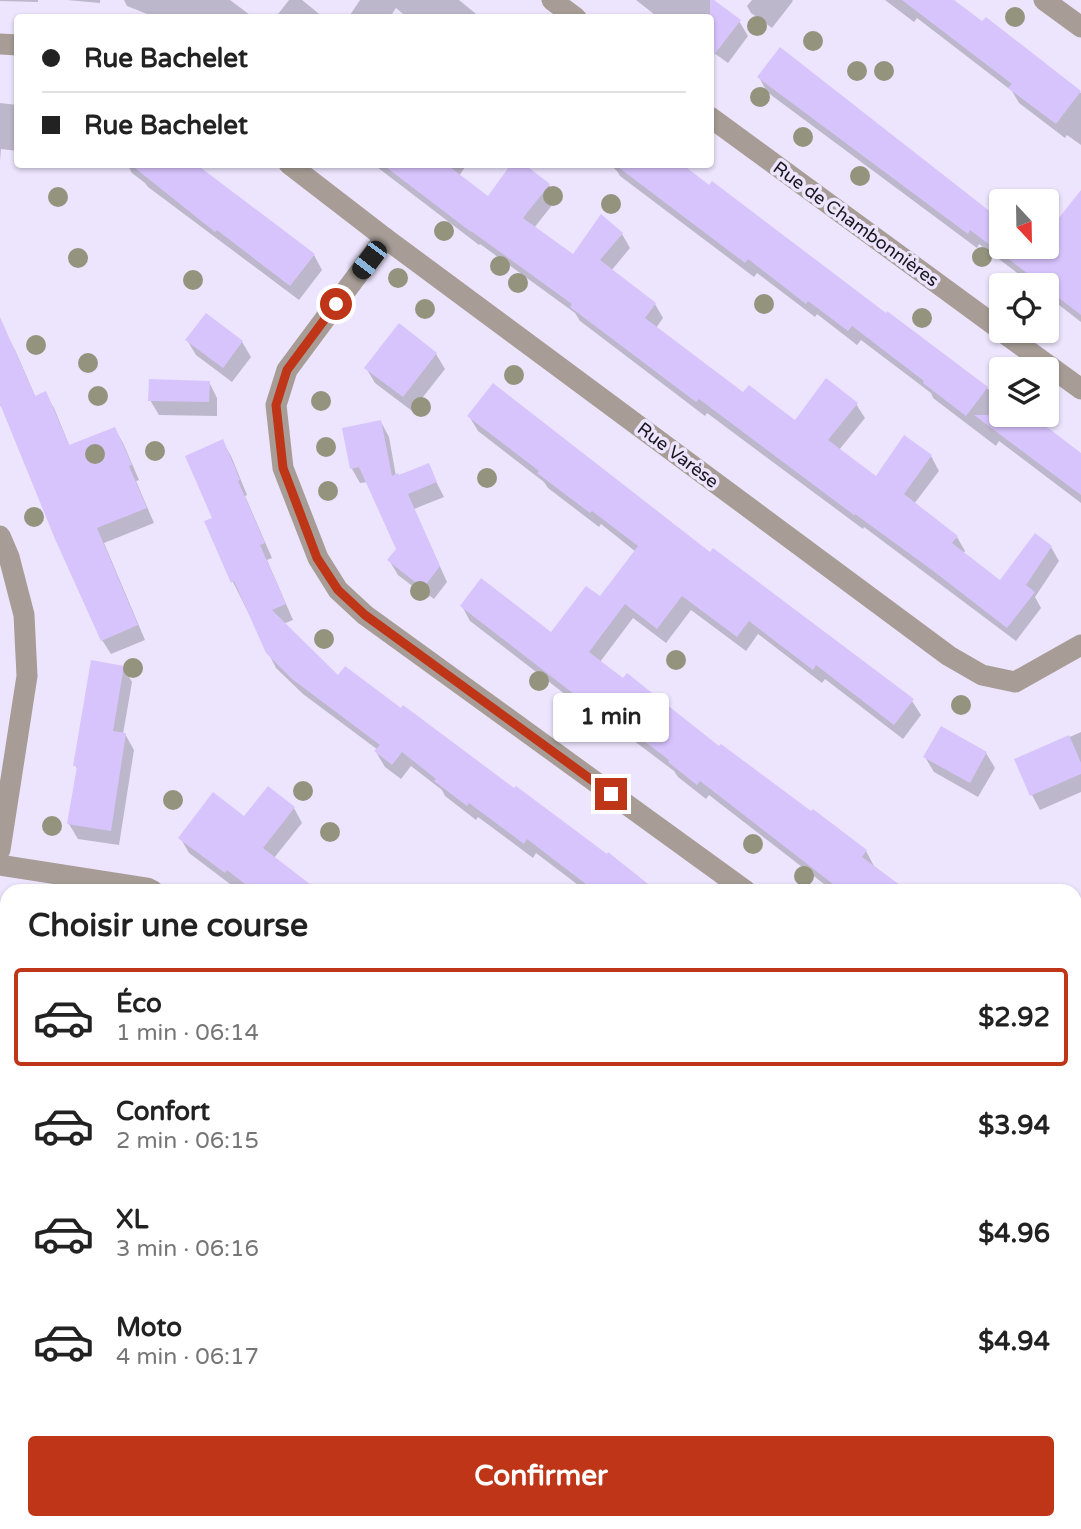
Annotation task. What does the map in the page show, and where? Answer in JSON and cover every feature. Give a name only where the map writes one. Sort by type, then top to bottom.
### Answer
[{"type":"street","points":[[552,0],[571,14]]},
{"type":"street","points":[[1044,0],[1081,27]]},
{"type":"street","name":"Rue de Chambonnières","points":[[714,120],[989,322]]},
{"type":"street","name":"Rue Varèse","points":[[294,168],[948,656],[982,675],[1015,682],[1081,645]]},
{"type":"street","points":[[385,238],[287,370],[276,405],[283,468],[317,558],[338,590],[365,615],[736,884]]},
{"type":"street","name":"Rue de Chambonnières","points":[[1018,343],[1081,389]]},
{"type":"street","points":[[0,536],[9,557],[24,615],[27,676],[0,850]]},
{"type":"street","points":[[0,865],[121,884]]},
{"type":"building","points":[[710,0],[714,0],[741,20],[714,55],[714,14],[710,14]]},
{"type":"building","points":[[902,0],[954,0],[982,21],[986,17],[1081,91],[1056,124],[1008,88],[1012,84]]},
{"type":"building","points":[[780,47],[989,211],[989,244],[970,230],[968,234],[757,77]]},
{"type":"building","points":[[135,168],[201,168],[315,254],[290,286],[217,230],[215,232]]},
{"type":"building","points":[[387,168],[451,168],[488,196],[508,168],[529,168],[550,184],[523,218],[573,254],[601,214],[623,233],[600,260],[656,303],[645,318],[743,392],[749,385],[795,420],[826,378],[858,403],[828,440],[876,476],[904,435],[932,455],[904,494],[958,536],[952,543],[1000,580],[1035,533],[1052,546],[1026,585],[1035,592],[1007,628],[699,399],[696,402],[570,307],[572,304]]},
{"type":"building","points":[[619,168],[687,168],[709,185],[712,181],[988,387],[966,416],[852,326],[848,331],[808,301],[806,304],[748,259],[745,263]]},
{"type":"building","points":[[1081,190],[1081,315],[1059,298],[1059,273],[1027,273],[1008,259],[1059,259],[1059,218]]},
{"type":"building","points":[[206,313],[243,341],[223,368],[185,340]]},
{"type":"building","points":[[0,317],[35,396],[46,391],[69,445],[115,427],[147,508],[97,528],[138,625],[101,641],[55,539],[0,404]]},
{"type":"building","points":[[399,323],[437,353],[403,397],[364,368]]},
{"type":"building","points":[[149,379],[210,381],[209,402],[148,401]]},
{"type":"building","points":[[493,383],[710,552],[713,548],[914,699],[894,725],[816,665],[813,670],[749,621],[737,637],[682,596],[657,629],[625,604],[589,652],[623,678],[627,673],[719,746],[721,744],[811,811],[813,809],[867,850],[862,857],[899,884],[833,884],[700,781],[697,785],[608,714],[605,718],[460,606],[481,578],[551,632],[586,586],[600,596],[638,546],[537,473],[539,471],[467,416]]},
{"type":"building","points":[[974,415],[989,415],[989,426]]},
{"type":"building","points":[[381,420],[392,476],[429,463],[437,482],[408,494],[440,566],[425,586],[421,582],[419,585],[387,560],[396,549],[359,467],[350,469],[342,428]]},
{"type":"building","points":[[990,427],[1047,427],[1081,453],[1081,495]]},
{"type":"building","points":[[223,439],[265,543],[260,545],[286,604],[272,610],[338,675],[345,666],[401,708],[403,705],[514,788],[516,786],[607,854],[608,852],[648,884],[586,884],[527,839],[524,844],[469,803],[467,806],[402,752],[392,765],[374,751],[380,745],[292,679],[266,653],[234,581],[231,583],[204,521],[212,518],[185,456]]},
{"type":"building","points":[[91,660],[124,666],[113,731],[126,733],[111,831],[67,824],[77,766],[73,766]]},
{"type":"building","points":[[941,726],[987,752],[970,783],[923,757]]},
{"type":"building","points":[[1069,735],[1081,763],[1081,774],[1030,796],[1014,759]]},
{"type":"building","points":[[268,786],[295,807],[263,848],[310,884],[245,884],[227,870],[225,873],[178,838],[213,792],[244,816]]},
{"type":"route","points":[[336,304],[287,370],[276,405],[283,468],[317,558],[338,590],[365,615],[611,794]]}]
